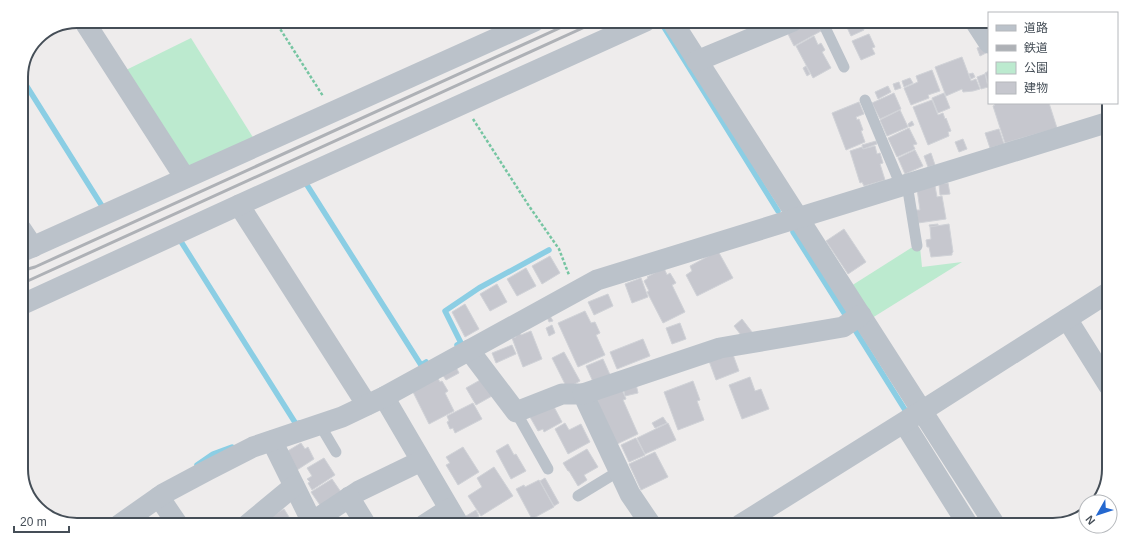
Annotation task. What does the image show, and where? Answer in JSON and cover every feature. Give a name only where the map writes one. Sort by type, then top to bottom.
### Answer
[{"type":"street","points":[[89,28],[185,178]]},
{"type":"street","points":[[28,250],[519,28]]},
{"type":"street","points":[[28,302],[630,28]]},
{"type":"street","points":[[676,28],[990,518]]},
{"type":"street","points":[[697,61],[776,28]]},
{"type":"street","points":[[979,28],[988,41]]},
{"type":"street","points":[[129,518],[158,497],[253,447],[342,417],[375,401],[597,280],[1102,124]]},
{"type":"street","points":[[239,205],[375,401],[421,462],[454,517]]},
{"type":"street","points":[[751,518],[922,412],[1102,296]]},
{"type":"street","points":[[469,350],[516,412],[562,394],[583,394],[720,348],[843,327],[861,315]]},
{"type":"street","points":[[1067,319],[1102,375]]},
{"type":"street","points":[[583,394],[630,494],[646,518]]},
{"type":"street","points":[[904,423],[964,518]]},
{"type":"street","points":[[272,441],[310,518]]},
{"type":"street","points":[[318,518],[359,491],[421,462]]},
{"type":"street","points":[[255,518],[294,486]]},
{"type":"street","points":[[158,497],[173,518]]},
{"type":"street","points":[[349,497],[362,518]]},
{"type":"lane","points":[[825,28],[844,67]]},
{"type":"lane","points":[[866,100],[904,185],[917,246]]},
{"type":"lane","points":[[516,412],[548,469]]},
{"type":"lane","points":[[320,425],[336,452]]},
{"type":"lane","points":[[578,496],[619,471]]},
{"type":"path","points":[[279,28],[333,112]]},
{"type":"path","points":[[463,103],[529,206],[558,248],[576,292]]},
{"type":"green space","points":[[191,38],[254,139],[192,167],[181,165],[122,72]]},
{"type":"green space","points":[[920,247],[922,267],[962,262],[872,318],[851,286],[911,248]]},
{"type":"building","points":[[795,28],[819,28],[821,31],[794,46],[787,32]]},
{"type":"building","points":[[847,28],[863,28],[864,30],[851,36]]},
{"type":"building","points":[[869,34],[875,47],[872,48],[875,54],[861,60],[852,41]]},
{"type":"building","points":[[814,36],[818,45],[821,43],[825,50],[822,52],[831,68],[813,78],[796,46]]},
{"type":"building","points":[[983,46],[988,52],[980,56],[977,48]]},
{"type":"building","points":[[962,57],[971,81],[976,79],[980,89],[963,92],[962,89],[946,96],[935,67]]},
{"type":"building","points":[[806,66],[810,74],[807,76],[803,68]]},
{"type":"building","points":[[932,70],[940,91],[928,95],[929,98],[911,105],[904,88],[918,82],[916,76]]},
{"type":"building","points":[[988,72],[988,82],[985,73]]},
{"type":"building","points":[[973,73],[975,77],[971,79],[969,74]]},
{"type":"building","points":[[985,74],[988,87],[981,89],[977,77]]},
{"type":"building","points":[[910,78],[913,83],[904,87],[902,81]]},
{"type":"building","points":[[899,82],[901,88],[895,90],[893,84]]},
{"type":"building","points":[[888,86],[891,92],[878,99],[875,92]]},
{"type":"building","points":[[894,93],[901,109],[880,119],[872,103]]},
{"type":"building","points":[[944,93],[950,108],[938,113],[932,98]]},
{"type":"building","points":[[932,100],[938,115],[943,113],[951,131],[948,132],[949,136],[928,145],[913,107]]},
{"type":"building","points":[[859,102],[864,114],[856,117],[857,120],[859,119],[863,130],[861,131],[865,142],[846,150],[832,113]]},
{"type":"building","points":[[1049,104],[1057,128],[1005,143],[993,106]]},
{"type":"building","points":[[900,110],[908,127],[887,136],[880,120]]},
{"type":"building","points":[[912,121],[914,125],[909,127],[908,124]]},
{"type":"building","points":[[909,128],[917,144],[913,145],[915,149],[897,157],[888,138]]},
{"type":"building","points":[[999,129],[1004,144],[990,148],[985,133]]},
{"type":"building","points":[[963,139],[967,149],[959,152],[955,142]]},
{"type":"building","points":[[876,141],[877,144],[863,149],[862,145]]},
{"type":"building","points":[[875,146],[877,154],[880,153],[883,163],[880,164],[885,180],[864,186],[862,182],[860,183],[850,151],[862,147],[863,149]]},
{"type":"building","points":[[915,150],[923,166],[905,174],[898,158]]},
{"type":"building","points":[[931,153],[935,165],[928,167],[924,156]]},
{"type":"building","points":[[948,183],[950,194],[940,195],[939,184]]},
{"type":"building","points":[[935,186],[937,197],[942,196],[946,219],[918,223],[916,210],[920,210],[917,189]]},
{"type":"building","points":[[938,224],[938,226],[930,227],[929,225]]},
{"type":"building","points":[[949,224],[953,252],[952,255],[931,257],[926,240],[931,239],[930,227]]},
{"type":"building","points":[[844,229],[866,262],[848,274],[826,241]]},
{"type":"building","points":[[718,251],[733,278],[697,296],[686,275],[692,271],[690,266]]},
{"type":"building","points":[[550,256],[560,273],[542,284],[532,266]]},
{"type":"building","points":[[526,268],[536,286],[517,296],[507,279]]},
{"type":"building","points":[[664,268],[667,275],[670,273],[676,283],[672,285],[685,312],[663,323],[647,292],[649,291],[644,281],[648,278],[647,277]]},
{"type":"building","points":[[641,278],[648,297],[632,303],[625,284]]},
{"type":"building","points":[[497,284],[507,302],[490,311],[480,294]]},
{"type":"building","points":[[608,294],[613,306],[594,315],[588,302]]},
{"type":"building","points":[[465,304],[479,329],[465,337],[452,312]]},
{"type":"building","points":[[585,311],[591,323],[595,322],[600,333],[596,335],[605,355],[578,367],[558,323]]},
{"type":"building","points":[[550,316],[553,321],[549,322],[547,317]]},
{"type":"building","points":[[742,319],[752,332],[744,339],[734,326]]},
{"type":"building","points":[[680,323],[686,339],[672,344],[666,328]]},
{"type":"building","points":[[552,325],[555,333],[549,336],[546,328]]},
{"type":"building","points":[[531,331],[542,359],[523,367],[512,338],[516,337],[515,333],[519,332],[521,335]]},
{"type":"building","points":[[643,339],[650,356],[617,369],[610,352]]},
{"type":"building","points":[[512,345],[516,354],[496,363],[492,353]]},
{"type":"building","points":[[564,352],[580,381],[567,388],[552,358]]},
{"type":"building","points":[[732,352],[739,371],[716,380],[709,361]]},
{"type":"building","points":[[603,359],[611,377],[594,384],[586,366]]},
{"type":"building","points":[[456,367],[459,373],[446,380],[442,374]]},
{"type":"building","points":[[437,377],[440,382],[442,381],[448,391],[445,393],[454,411],[429,424],[412,390]]},
{"type":"building","points":[[750,377],[755,391],[761,389],[769,409],[742,419],[729,385]]},
{"type":"building","points":[[482,379],[492,396],[476,405],[466,388]]},
{"type":"building","points":[[693,381],[700,400],[697,401],[704,420],[678,430],[664,392]]},
{"type":"building","points":[[636,384],[638,393],[625,396],[623,387]]},
{"type":"building","points":[[622,390],[626,399],[623,400],[638,434],[615,445],[594,399]]},
{"type":"building","points":[[473,403],[482,419],[455,433],[453,428],[450,429],[447,422],[449,421],[447,416]]},
{"type":"building","points":[[553,405],[562,422],[544,432],[543,429],[538,431],[530,417]]},
{"type":"building","points":[[663,417],[667,423],[655,428],[652,423]]},
{"type":"building","points":[[565,423],[569,430],[581,424],[590,442],[568,454],[555,429]]},
{"type":"building","points":[[668,423],[676,440],[645,454],[637,438]]},
{"type":"building","points":[[636,438],[645,455],[629,462],[621,445]]},
{"type":"building","points":[[301,443],[305,449],[308,447],[314,459],[297,470],[286,452]]},
{"type":"building","points":[[508,444],[526,471],[511,479],[496,451]]},
{"type":"building","points":[[463,447],[479,472],[458,485],[446,465],[450,463],[446,457]]},
{"type":"building","points":[[587,449],[598,467],[584,475],[587,480],[578,486],[563,463]]},
{"type":"building","points":[[655,452],[668,477],[641,490],[629,464]]},
{"type":"building","points":[[324,458],[335,475],[312,490],[308,483],[310,482],[307,479],[312,476],[307,468]]},
{"type":"building","points":[[494,467],[513,496],[481,516],[468,496],[482,487],[477,478]]},
{"type":"building","points":[[545,478],[559,503],[554,506],[540,481]]},
{"type":"building","points":[[332,479],[343,495],[322,508],[311,492]]},
{"type":"building","points":[[539,480],[554,507],[531,518],[516,489],[524,485],[525,487]]},
{"type":"building","points":[[284,509],[290,518],[269,518]]},
{"type":"building","points":[[476,510],[479,516],[476,518],[463,518]]},
{"type":"waterway","points":[[664,28],[778,211]]},
{"type":"waterway","points":[[28,88],[102,206]]},
{"type":"waterway","points":[[307,185],[421,365],[426,362]]},
{"type":"waterway","points":[[793,232],[846,316]]},
{"type":"waterway","points":[[180,240],[296,424],[300,423]]},
{"type":"waterway","points":[[457,345],[461,343],[445,311],[479,288],[549,250]]},
{"type":"waterway","points":[[855,330],[907,413]]},
{"type":"waterway","points":[[197,465],[213,454],[232,447]]},
{"type":"railway","points":[[28,269],[560,28]]},
{"type":"railway","points":[[28,281],[583,28]]}]
